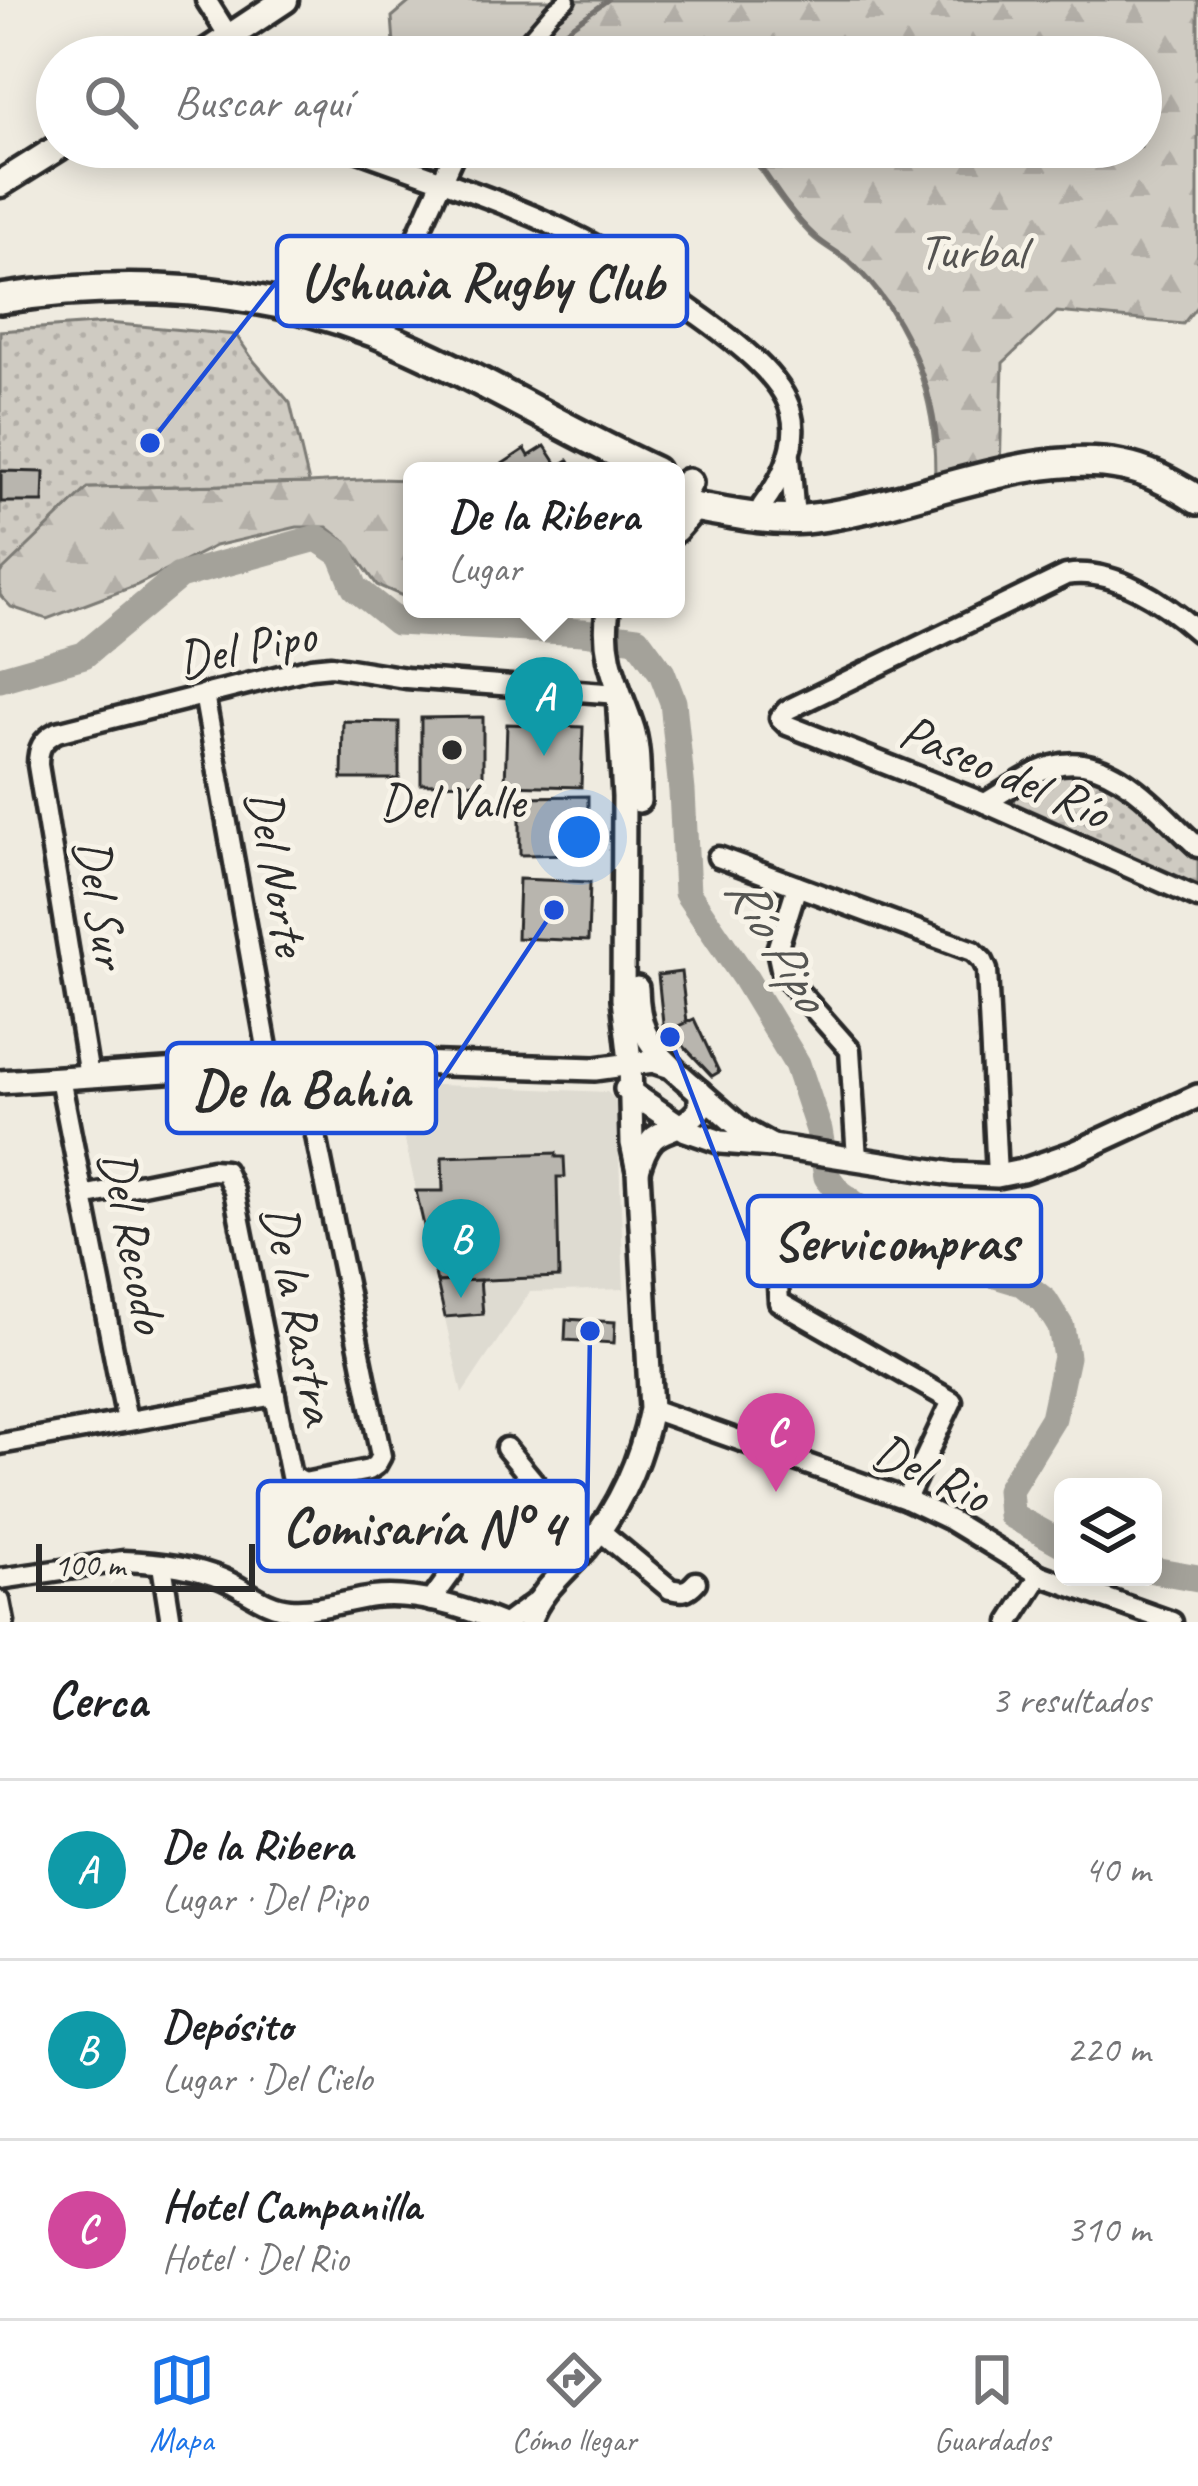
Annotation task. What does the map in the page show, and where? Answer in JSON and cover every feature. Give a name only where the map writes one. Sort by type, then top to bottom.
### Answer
[{"type":"main road","points":[[247,36],[285,0]]},
{"type":"main road","points":[[0,184],[36,161]]},
{"type":"main road","points":[[0,299],[62,291],[170,288],[282,304],[373,333],[454,369],[632,462]]},
{"type":"main road","points":[[686,498],[724,514],[767,520],[890,504],[1032,467],[1093,463],[1146,472],[1198,500]]},
{"type":"main road","points":[[686,498],[794,514]]},
{"type":"street","points":[[206,0],[229,36]]},
{"type":"street","points":[[531,36],[567,0]]},
{"type":"street","points":[[405,168],[503,205],[604,251],[736,343],[786,399],[793,423],[794,514]]},
{"type":"street","points":[[373,333],[446,168]]},
{"type":"street","points":[[762,506],[790,452]]},
{"type":"street","name":"Paseo del Río","points":[[1198,632],[1167,607],[1115,581],[1082,572],[1066,574],[787,710],[780,718],[787,725],[985,803],[1198,898]]},
{"type":"street","points":[[508,1622],[538,1600],[593,1538],[636,1464],[651,1409],[623,999],[639,798],[637,750],[611,669],[607,618]]},
{"type":"street","name":"Del Pipo","points":[[41,744],[57,732],[331,666],[406,678],[618,694]]},
{"type":"street","name":"Del Norte","points":[[204,694],[270,1064]]},
{"type":"street","name":"Del Sur","points":[[41,744],[38,765],[89,1076]]},
{"type":"street","points":[[985,803],[1052,766],[1088,765],[1123,781],[1198,847]]},
{"type":"street","points":[[718,857],[973,951],[983,961],[997,1176]]},
{"type":"street","points":[[797,886],[778,961],[782,974],[850,1050],[857,1159]]},
{"type":"street","points":[[630,945],[644,1034],[654,1051],[743,1130],[781,1147]]},
{"type":"street","points":[[0,1082],[301,1062],[595,1070],[653,1061],[671,1067]]},
{"type":"street","name":"De la Rastra","points":[[83,1196],[225,1171],[234,1191],[291,1476],[304,1483],[369,1470],[381,1456],[301,1062]]},
{"type":"street","points":[[595,1070],[610,1075],[678,1126],[721,1142],[997,1176],[1074,1153],[1198,1096]]},
{"type":"street","name":"Del Recodo","points":[[60,1078],[128,1420]]},
{"type":"street","points":[[638,1171],[650,1139],[700,1109],[700,1092]]},
{"type":"street","points":[[774,1224],[779,1301],[952,1401],[906,1499]]},
{"type":"street","points":[[0,1444],[275,1395]]},
{"type":"street","name":"Del Rio","points":[[651,1409],[906,1499],[1040,1574],[1172,1622]]},
{"type":"street","points":[[506,1448],[593,1538],[670,1589],[682,1592],[696,1582]]},
{"type":"street","points":[[431,1601],[452,1572],[445,1502]]},
{"type":"street","points":[[0,1579],[123,1562],[162,1564],[209,1574],[268,1604],[292,1609],[394,1596],[431,1601],[499,1622]]},
{"type":"street","points":[[162,1564],[171,1622]]},
{"type":"street","points":[[1010,1622],[1040,1574]]},
{"type":"street","points":[[529,1622],[538,1600]]},
{"type":"street","points":[[0,1601],[4,1622]]},
{"type":"shaded area","points":[[392,1083],[607,1092],[617,1101],[624,1289],[530,1292],[462,1394]]},
{"type":"green space","points":[[412,0],[567,0],[533,36],[393,36],[392,17]]},
{"type":"green space","name":"Turbal","points":[[567,0],[1198,0],[1198,305],[1183,324],[1057,312],[1003,363],[1000,474],[934,491],[932,429],[905,338],[871,285],[815,240],[759,168],[1162,168],[1162,36],[533,36]]},
{"type":"green space","points":[[108,323],[236,335],[290,403],[309,483],[88,488],[0,573],[0,331]]},
{"type":"green space","points":[[403,480],[403,596],[377,585],[346,542],[327,527],[297,527],[215,546],[137,585],[47,619],[11,607],[0,595],[4,566],[88,488]]},
{"type":"green space","points":[[1060,773],[1103,777],[1147,806],[1198,854],[1198,888],[1006,804],[1007,798]]},
{"type":"building","points":[[545,446],[555,462],[505,462],[525,449],[529,456]]},
{"type":"building","points":[[1,471],[44,472],[43,502],[1,502]]},
{"type":"building","name":"Del Valle","points":[[483,717],[483,783],[421,784],[421,718]]},
{"type":"building","points":[[343,721],[399,722],[399,779],[342,779]]},
{"type":"building","points":[[507,724],[583,727],[581,787],[505,785]]},
{"type":"building","points":[[588,796],[588,854],[520,855],[520,797]]},
{"type":"building","points":[[519,879],[590,882],[588,941],[517,938]]},
{"type":"building","points":[[681,972],[687,1022],[664,1033],[658,975]]},
{"type":"building","points":[[694,1019],[719,1072],[712,1076],[680,1042],[671,1050],[657,1036]]},
{"type":"building","points":[[556,1153],[564,1157],[565,1177],[557,1177],[559,1277],[437,1282],[416,1191],[443,1191],[442,1157]]},
{"type":"building","points":[[480,1280],[483,1314],[445,1317],[437,1282]]},
{"type":"building","points":[[566,1319],[615,1322],[614,1343],[565,1340]]},
{"type":"waterway","points":[[559,36],[608,0]]},
{"type":"waterway","points":[[762,168],[806,227],[854,265],[900,324],[928,393],[937,441]]},
{"type":"waterway","name":"Río Pipo","points":[[0,679],[84,655],[179,576],[317,538],[341,554],[355,588],[397,622],[637,639],[662,673],[673,702],[687,893],[797,1064],[819,1130],[827,1177],[839,1193],[901,1237],[1022,1283],[1045,1301],[1061,1327],[1066,1357],[1053,1418],[1009,1490],[1011,1515],[1054,1539]]},
{"type":"waterway","name":"Río Pipo","points":[[1162,1572],[1198,1578]]},
{"type":"place","name":"Ushuaia Rugby Club","points":[[150,443]]},
{"type":"place","name":"Del Valle","points":[[452,750]]},
{"type":"place","name":"De la Ribera","points":[[544,756]]},
{"type":"place","name":"De la Bahia","points":[[554,910]]},
{"type":"place","name":"Servicompras","points":[[670,1037]]},
{"type":"place","name":"Depósito","points":[[461,1298]]},
{"type":"place","name":"Comisaría N° 4","points":[[590,1331]]},
{"type":"place","name":"Hotel Campanilla","points":[[776,1492]]}]
